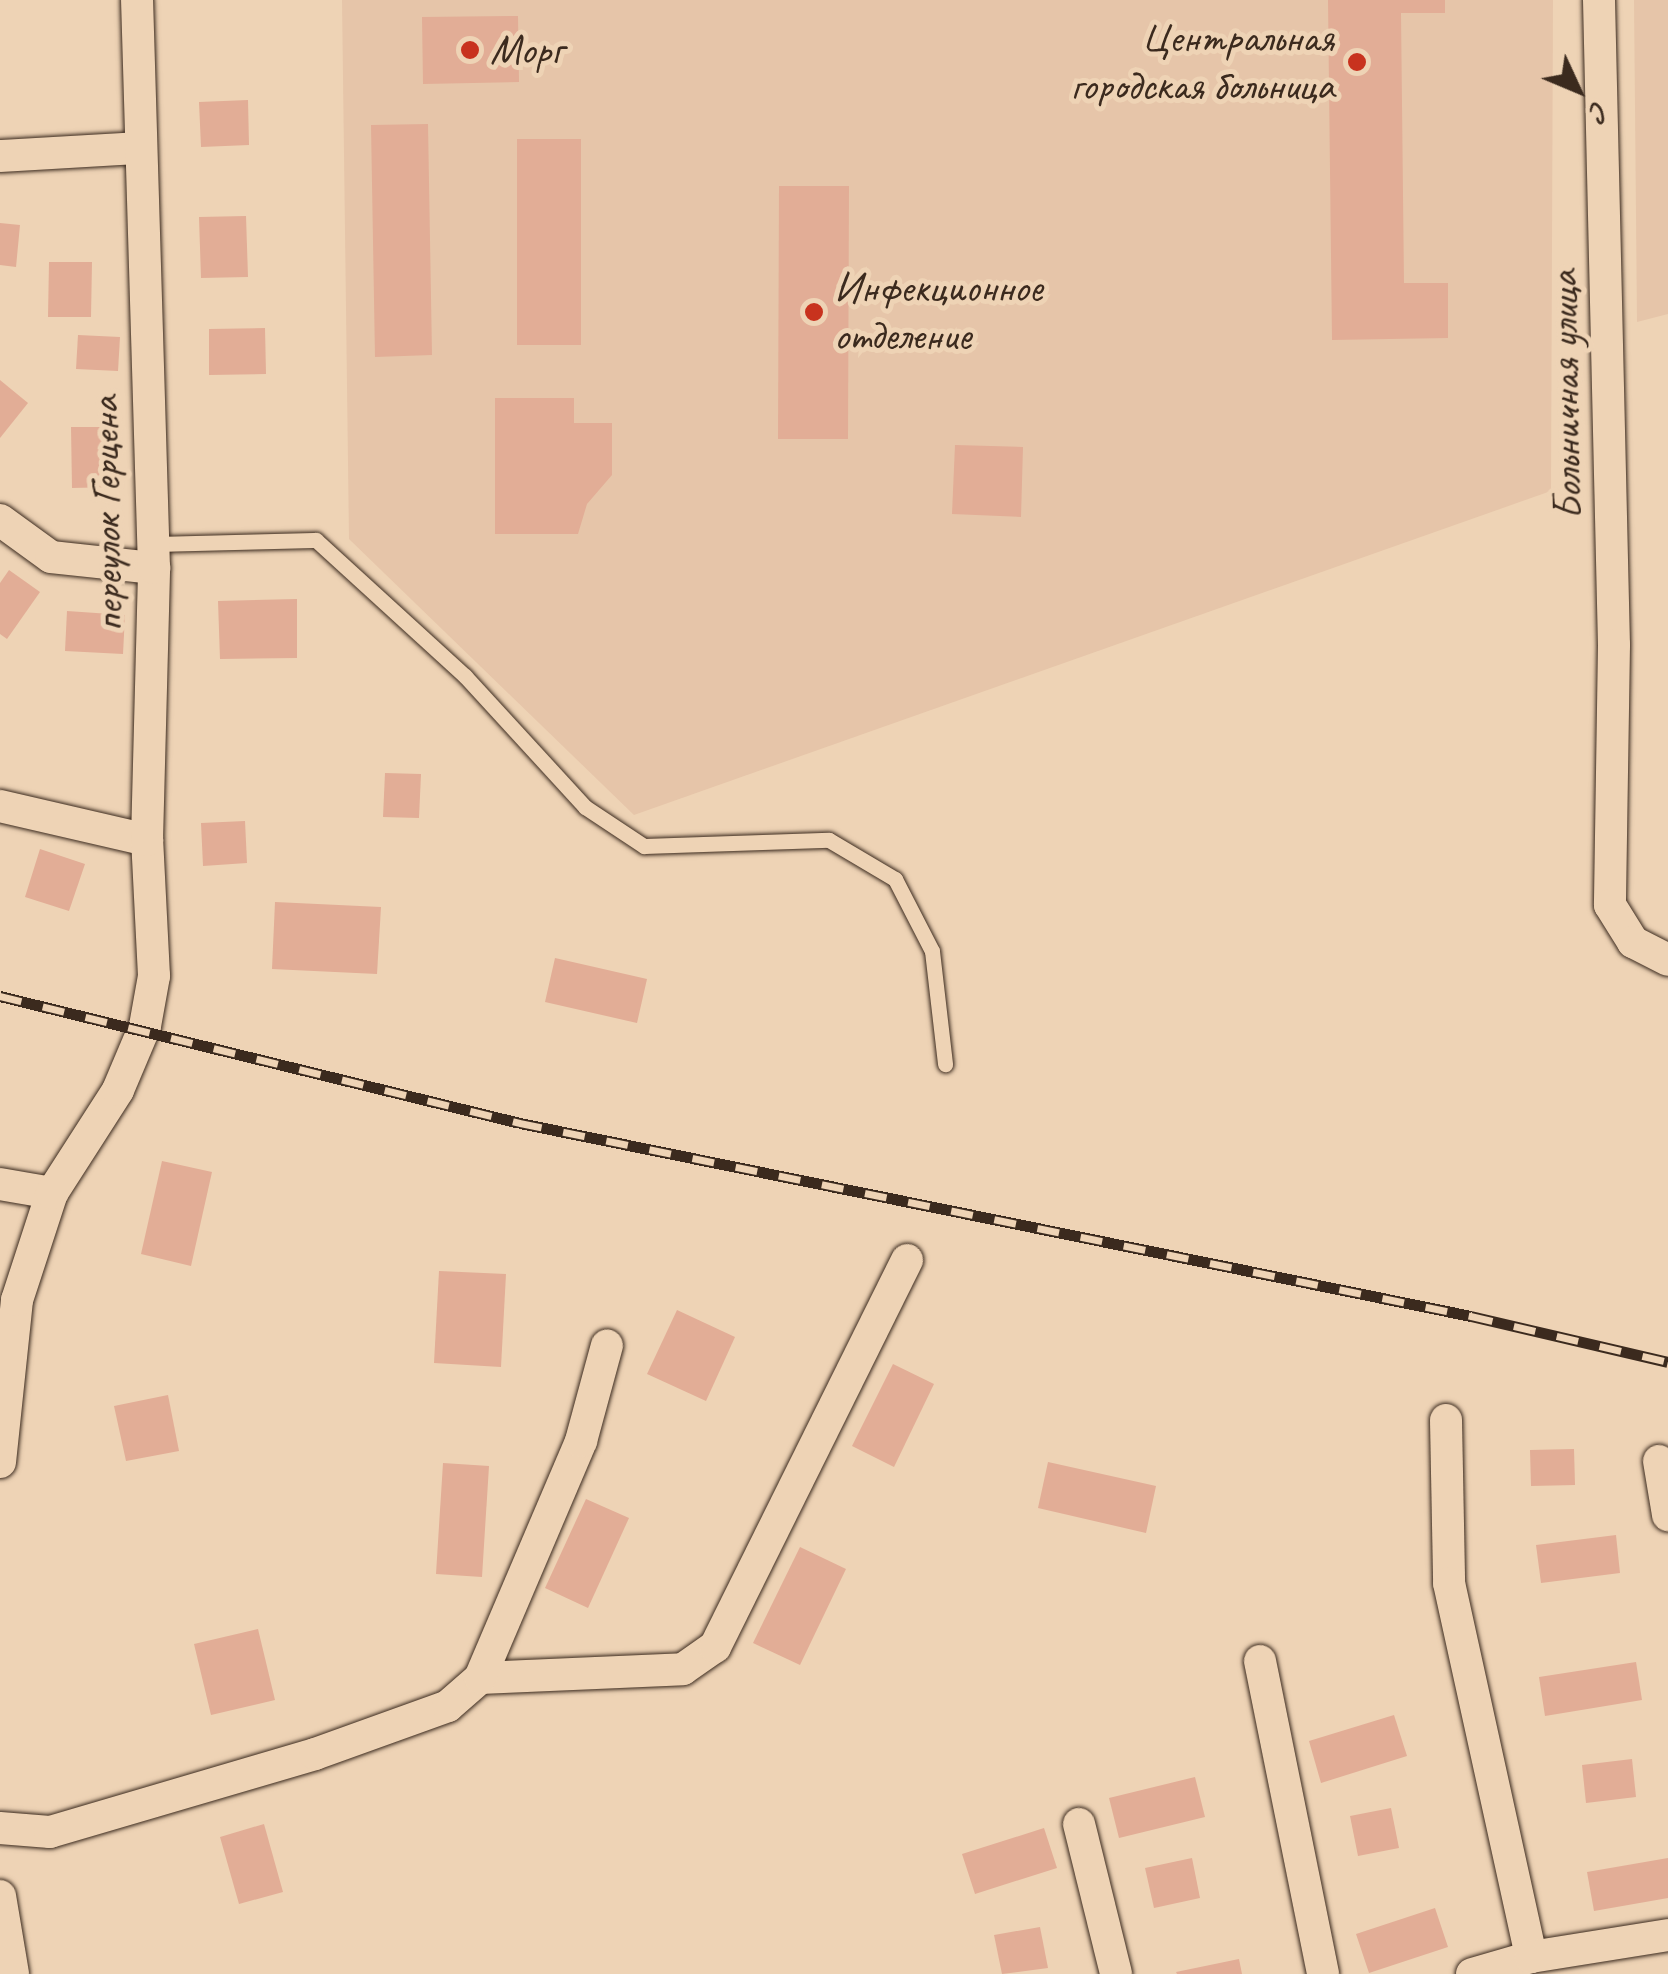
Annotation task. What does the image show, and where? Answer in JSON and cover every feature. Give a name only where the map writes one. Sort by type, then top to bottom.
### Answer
[{"type":"street","name":"переулок Герцена","points":[[0,1462],[7,1340],[17,1300],[52,1193],[118,1090],[145,1026],[154,976],[147,840],[153,556],[138,148],[137,0]]},
{"type":"street","name":"Больничная улица","points":[[1599,0],[1612,788],[1610,906],[1634,942],[1668,960]]},
{"type":"street","points":[[0,156],[138,148]]},
{"type":"street","points":[[0,520],[51,557],[153,556]]},
{"type":"street","points":[[0,806],[147,840]]},
{"type":"street","points":[[0,1184],[52,1193]]},
{"type":"street","points":[[480,1678],[683,1669],[715,1647],[907,1260]]},
{"type":"street","points":[[0,1828],[50,1832],[315,1754],[448,1706],[480,1678],[582,1441],[607,1345]]},
{"type":"street","points":[[1446,1420],[1449,1583],[1530,1957]]},
{"type":"street","points":[[1659,1461],[1668,1515]]},
{"type":"street","points":[[1260,1660],[1323,1974]]},
{"type":"street","points":[[1079,1824],[1116,1974]]},
{"type":"street","points":[[2,1917],[13,1974]]},
{"type":"street","points":[[1472,1974],[1530,1957],[1577,1962],[1668,1936]]},
{"type":"lane","points":[[153,556],[316,540],[465,676],[585,807],[644,846],[829,840],[895,880],[932,950],[945,1064]]},
{"type":"shaded area","points":[[342,0],[1553,0],[1551,491],[634,815],[349,539]]},
{"type":"shaded area","points":[[1634,0],[1668,0],[1668,314],[1637,322]]},
{"type":"building","points":[[1328,0],[1445,0],[1445,13],[1401,13],[1404,283],[1448,283],[1448,338],[1332,340]]},
{"type":"building","name":"Морг","points":[[518,16],[519,82],[423,84],[422,17]]},
{"type":"building","points":[[248,100],[249,145],[201,147],[199,102]]},
{"type":"building","points":[[428,124],[432,355],[375,357],[371,125]]},
{"type":"building","points":[[517,139],[581,139],[581,345],[517,345]]},
{"type":"building","name":"Инфекционное отделение","points":[[779,186],[849,186],[848,439],[778,439]]},
{"type":"building","points":[[246,216],[248,277],[201,278],[199,217]]},
{"type":"building","points":[[0,223],[20,225],[16,267],[0,265]]},
{"type":"building","points":[[49,262],[92,262],[91,317],[48,317]]},
{"type":"building","points":[[265,328],[266,374],[209,375],[209,329]]},
{"type":"building","points":[[78,335],[120,337],[118,371],[76,369]]},
{"type":"building","points":[[0,380],[28,403],[0,438]]},
{"type":"building","points":[[495,398],[574,398],[574,423],[612,423],[612,475],[587,504],[578,534],[495,534]]},
{"type":"building","points":[[71,427],[115,427],[115,487],[72,488]]},
{"type":"building","points":[[955,445],[1023,447],[1021,517],[952,514]]},
{"type":"building","points":[[9,570],[40,592],[7,639],[0,634],[0,583]]},
{"type":"building","points":[[297,599],[297,658],[220,659],[218,601]]},
{"type":"building","points":[[67,611],[125,615],[123,654],[65,651]]},
{"type":"building","points":[[385,773],[421,774],[419,818],[383,817]]},
{"type":"building","points":[[245,821],[247,863],[203,866],[201,823]]},
{"type":"building","points":[[40,849],[85,864],[69,911],[25,897]]},
{"type":"building","points":[[275,902],[381,907],[377,974],[272,969]]},
{"type":"building","points":[[555,958],[647,979],[637,1023],[545,1002]]},
{"type":"building","points":[[162,1161],[212,1172],[191,1266],[141,1254]]},
{"type":"building","points":[[439,1271],[506,1274],[501,1367],[434,1363]]},
{"type":"building","points":[[677,1310],[735,1337],[706,1401],[647,1374]]},
{"type":"building","points":[[893,1364],[934,1384],[894,1467],[852,1446]]},
{"type":"building","points":[[168,1395],[179,1451],[126,1461],[114,1406]]},
{"type":"building","points":[[1574,1449],[1575,1485],[1531,1486],[1530,1450]]},
{"type":"building","points":[[1048,1462],[1156,1486],[1146,1533],[1038,1508]]},
{"type":"building","points":[[443,1463],[489,1466],[482,1577],[436,1574]]},
{"type":"building","points":[[586,1499],[629,1518],[588,1608],[545,1588]]},
{"type":"building","points":[[1616,1535],[1620,1573],[1541,1583],[1536,1545]]},
{"type":"building","points":[[800,1547],[846,1569],[800,1665],[753,1643]]},
{"type":"building","points":[[258,1629],[275,1700],[211,1715],[194,1644]]},
{"type":"building","points":[[1636,1662],[1642,1700],[1545,1716],[1539,1677]]},
{"type":"building","points":[[1394,1715],[1407,1756],[1321,1783],[1309,1741]]},
{"type":"building","points":[[1632,1759],[1636,1797],[1586,1803],[1582,1765]]},
{"type":"building","points":[[1195,1777],[1205,1817],[1119,1838],[1109,1798]]},
{"type":"building","points":[[1391,1808],[1399,1848],[1358,1856],[1350,1816]]},
{"type":"building","points":[[264,1824],[283,1892],[239,1904],[220,1837]]},
{"type":"building","points":[[1044,1828],[1057,1868],[975,1894],[962,1854]]},
{"type":"building","points":[[1192,1858],[1200,1898],[1154,1908],[1145,1868]]},
{"type":"building","points":[[1668,1858],[1668,1898],[1594,1911],[1587,1872]]},
{"type":"building","points":[[1435,1908],[1448,1947],[1369,1973],[1356,1934]]},
{"type":"building","points":[[1040,1927],[1048,1968],[1002,1974],[994,1935]]},
{"type":"building","points":[[1239,1959],[1242,1974],[1176,1972]]},
{"type":"railway","points":[[0,996],[520,1123],[1471,1316],[1668,1362]]},
{"type":"place","name":"Морг","points":[[470,50]]},
{"type":"place","name":"Центральная городская больница","points":[[1357,62]]},
{"type":"place","name":"Инфекционное отделение","points":[[814,312]]}]
